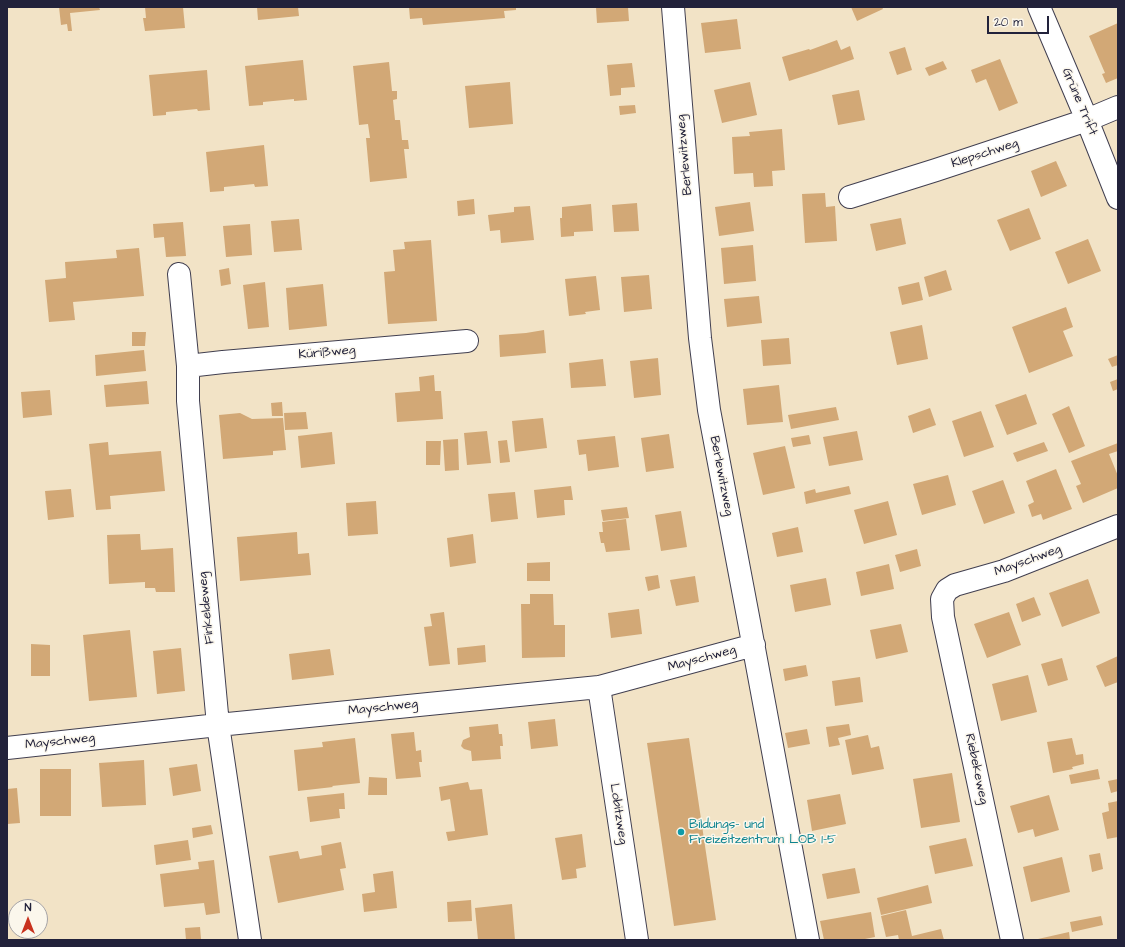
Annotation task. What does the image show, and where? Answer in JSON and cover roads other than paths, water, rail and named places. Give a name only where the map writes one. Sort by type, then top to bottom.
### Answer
[{"type":"street","name":"Berlewitzweg","points":[[674,7],[700,338],[709,410],[808,940]]},
{"type":"street","name":"Grüne Trift","points":[[1039,7],[1118,198]]},
{"type":"street","name":"Klepschweg","points":[[850,196],[936,170],[1087,120],[1118,107]]},
{"type":"street","name":"Finkeldeweg","points":[[179,274],[188,366],[188,401],[218,725],[250,940]]},
{"type":"street","name":"Kürißweg","points":[[188,366],[467,341]]},
{"type":"street","name":"Mayschweg","points":[[942,598],[947,590],[954,585],[1004,571],[1118,526]]},
{"type":"street","name":"Riebekeweg","points":[[942,598],[944,617],[1012,940]]},
{"type":"street","name":"Mayschweg","points":[[7,748],[218,725],[599,688],[754,645]]},
{"type":"street","name":"Lobitzweg","points":[[599,688],[637,940]]},
{"type":"place","name":"Bildungs- und Freizeitzentrum LOB 1-5","points":[[681,832]]}]
